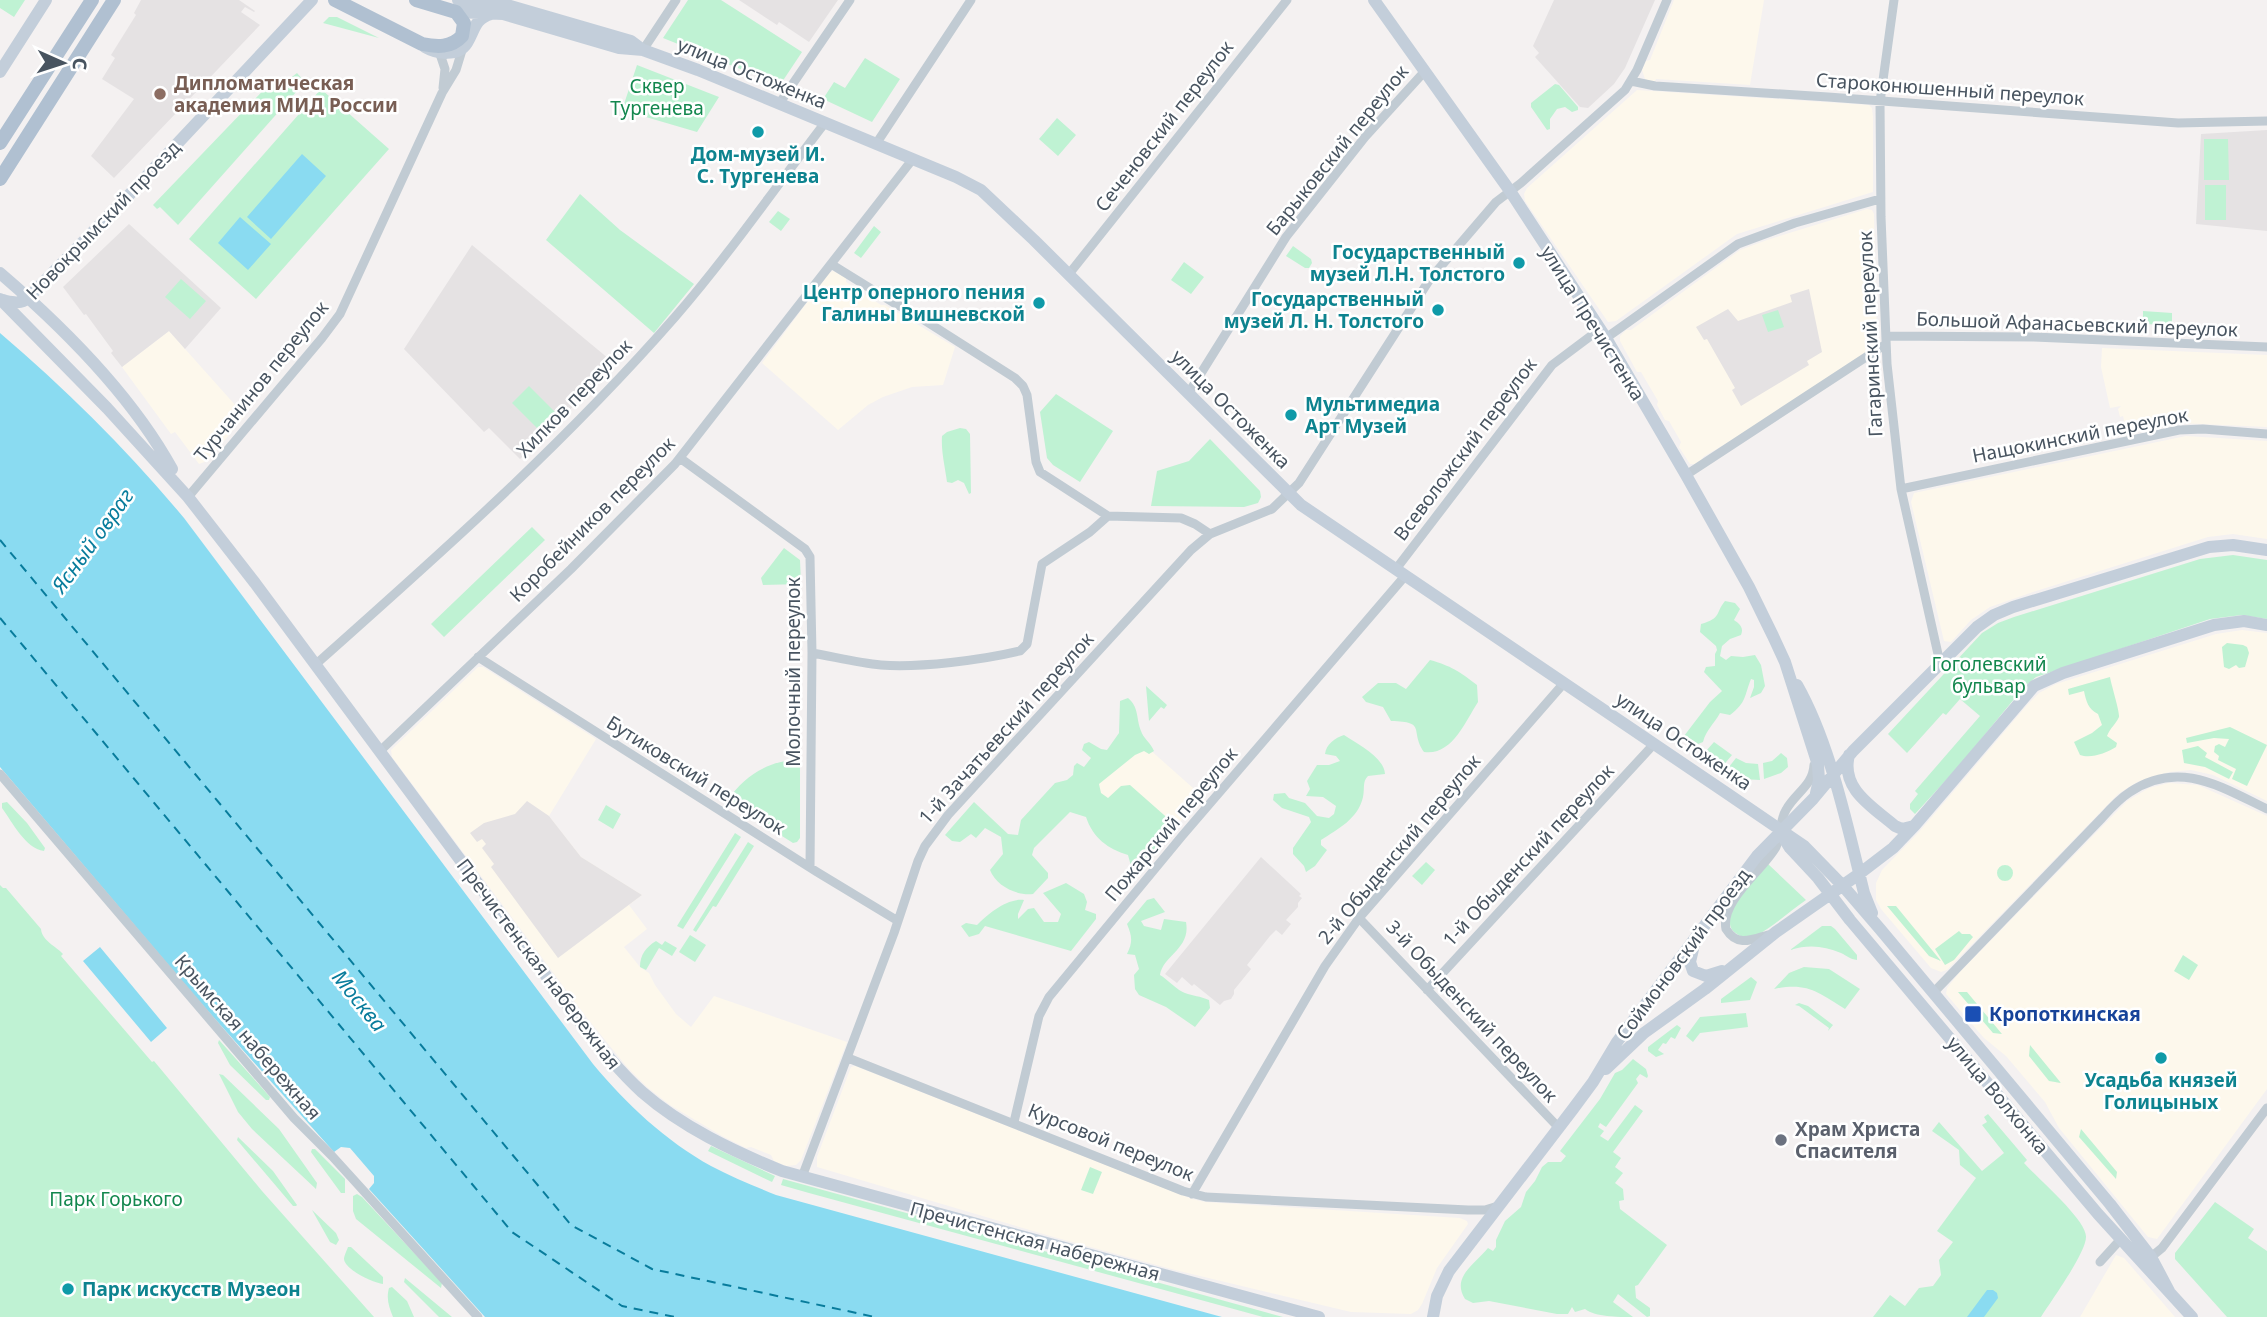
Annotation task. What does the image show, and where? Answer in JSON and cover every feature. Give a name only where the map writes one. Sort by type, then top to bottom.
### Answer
[{"type":"main road","points":[[0,72],[46,0]]},
{"type":"main road","points":[[0,144],[92,0]]},
{"type":"main road","points":[[0,179],[114,0]]},
{"type":"main road","name":"Новокрымский проезд","points":[[1,300],[23,303],[29,298],[312,0]]},
{"type":"main road","points":[[335,0],[433,48],[454,52],[463,47],[478,20],[484,17],[494,4]]},
{"type":"main road","points":[[416,0],[458,4],[464,23],[462,36],[449,45],[433,48]]},
{"type":"main road","name":"улица Пречистенка","points":[[1374,0],[1510,191],[1603,334],[1749,587],[1784,662],[1806,701],[1819,750],[1832,776],[1859,874]]},
{"type":"main road","name":"улица Остоженка","points":[[458,4],[494,4],[615,35],[631,41],[643,50],[876,144],[981,190],[1289,494],[1311,512],[1804,846],[1843,886]]},
{"type":"main road","name":"Пречистенская набережная","points":[[0,273],[29,298],[100,370],[166,458],[187,495]]},
{"type":"main road","name":"Пречистенская набережная","points":[[1,300],[116,417],[187,495],[581,1023],[641,1091],[685,1123],[750,1157],[802,1177],[1319,1317]]},
{"type":"main road","points":[[1832,776],[1849,755],[1940,663],[1977,627],[1994,615],[2209,547],[2233,545],[2267,550]]},
{"type":"main road","points":[[1859,874],[1893,848],[1915,825],[2022,697],[2040,682],[2214,625],[2244,621],[2267,625]]},
{"type":"main road","points":[[1819,750],[1840,753],[1862,742]]},
{"type":"main road","name":"улица Пречистенка","points":[[1812,799],[1818,791],[1819,750]]},
{"type":"main road","points":[[1849,755],[1847,772],[1855,792],[1895,826],[1905,829],[1915,825]]},
{"type":"main road","name":"Соймоновский проезд","points":[[1433,1317],[1437,1296],[1449,1271],[1593,1082],[1617,1042],[1757,856],[1832,776]]},
{"type":"main road","name":"улица Волхонка","points":[[1780,832],[1859,931],[2120,1241],[2192,1317]]},
{"type":"main road","name":"Соймоновский проезд","points":[[1593,1082],[1644,1033],[1739,963],[1776,932],[1859,874]]},
{"type":"main road","name":"улица Волхонка","points":[[1859,874],[1870,908],[1881,929]]},
{"type":"main road","name":"улица Волхонка","points":[[1843,886],[2103,1195],[2151,1257],[2169,1291]]},
{"type":"main road","points":[[1697,936],[1690,961],[1697,974],[1712,975],[1739,963]]},
{"type":"street","points":[[643,50],[676,0]]},
{"type":"street","points":[[779,104],[849,0]]},
{"type":"street","points":[[876,144],[971,0]]},
{"type":"street","name":"Сеченовский переулок","points":[[1069,274],[1287,0]]},
{"type":"street","points":[[1631,82],[1667,0]]},
{"type":"street","name":"Гагаринский переулок","points":[[1894,0],[1880,102],[1880,199],[1886,340],[1900,489],[1940,663]]},
{"type":"street","name":"Турчанинов переулок","points":[[187,495],[340,314],[442,93],[456,70],[463,47]]},
{"type":"street","name":"Турчанинов переулок","points":[[433,48],[444,69],[442,93]]},
{"type":"street","name":"Барыковский переулок","points":[[1188,394],[1286,237],[1365,137],[1425,71]]},
{"type":"street","name":"Староконюшенный переулок","points":[[1631,82],[1655,86],[2178,123],[2267,121]]},
{"type":"street","name":"1-й Зачатьевский переулок","points":[[802,1177],[925,846],[948,815],[1191,550],[1210,534],[1264,514],[1279,505],[1299,483],[1430,279],[1488,211],[1621,94],[1631,82]]},
{"type":"street","name":"Хилков переулок","points":[[316,665],[523,476],[653,342],[680,311],[824,124]]},
{"type":"street","name":"Коробейников переулок","points":[[379,752],[580,560],[680,458],[912,160]]},
{"type":"street","name":"Всеволожский переулок","points":[[1401,573],[1552,365],[1738,244],[1795,223],[1880,199]]},
{"type":"street","points":[[831,264],[1015,378],[1027,395],[1036,462],[1044,477],[1108,516],[1181,518],[1210,534]]},
{"type":"street","name":"Большой Афанасьевский переулок","points":[[1886,340],[2034,337],[2267,347]]},
{"type":"street","points":[[1686,475],[1886,340]]},
{"type":"street","name":"Нащокинский переулок","points":[[1900,489],[2179,430],[2267,434]]},
{"type":"street","name":"Молочный переулок","points":[[680,458],[808,552],[811,562],[812,653],[810,867]]},
{"type":"street","points":[[812,653],[863,663],[893,665],[948,662],[1020,651],[1027,644],[1042,564],[1090,532],[1108,516]]},
{"type":"street","name":"Пожарский переулок","points":[[1014,1122],[1040,1016],[1049,997],[1401,573]]},
{"type":"street","name":"Бутиковский переулок","points":[[478,657],[898,920]]},
{"type":"street","name":"2-й Обыденский переулок","points":[[1192,1194],[1325,966],[1360,918],[1564,683]]},
{"type":"street","name":"1-й Обыденский переулок","points":[[1427,990],[1654,744]]},
{"type":"street","points":[[1776,932],[1743,942],[1729,934],[1724,922],[1729,908],[1776,846],[1783,815],[1810,782],[1819,750]]},
{"type":"street","name":"Крымская набережная","points":[[0,774],[294,1118],[332,1156],[478,1317]]},
{"type":"street","points":[[1933,993],[2130,792],[2158,780],[2189,776],[2214,783],[2267,809]]},
{"type":"street","name":"3-й Обыденский переулок","points":[[1360,918],[1559,1128]]},
{"type":"street","name":"Курсовой переулок","points":[[848,1058],[1192,1194],[1214,1198],[1468,1210],[1485,1210],[1498,1206]]},
{"type":"street","points":[[2151,1257],[2162,1248],[2267,1108]]},
{"type":"street","points":[[2100,1262],[2120,1241]]},
{"type":"shaded area","name":"Дипломатическая академия МИД России","points":[[141,0],[239,0],[255,11],[245,7],[241,12],[260,25],[114,178],[91,156],[134,99],[102,79],[115,58],[111,55],[136,15],[134,13]]},
{"type":"shaded area","points":[[739,0],[838,0],[809,42]]},
{"type":"shaded area","points":[[1554,0],[1655,0],[1625,68],[1614,84],[1588,108],[1580,107],[1535,57],[1539,53],[1533,46]]},
{"type":"shaded area","points":[[1674,0],[1764,0],[1750,85],[1656,79],[1654,83],[1645,79],[1642,70],[1646,61],[1650,60]]},
{"type":"shaded area","points":[[1637,90],[1869,105],[1873,117],[1873,192],[1737,234],[1616,321],[1608,322],[1525,201],[1524,194],[1527,188]]},
{"type":"shaded area","points":[[2267,130],[2267,231],[2196,224],[2201,134]]},
{"type":"shaded area","points":[[1867,209],[1874,214],[1875,346],[1703,457],[1697,464],[1690,464],[1679,447],[1681,442],[1669,421],[1665,420],[1657,405],[1658,401],[1641,372],[1637,372],[1620,341],[1620,336],[1740,250]]},
{"type":"shaded area","points":[[129,224],[221,308],[185,349],[169,331],[122,367],[86,314],[84,315],[63,287]]},
{"type":"shaded area","points":[[472,245],[609,359],[611,369],[520,459],[489,428],[484,432],[404,349]]},
{"type":"shaded area","points":[[833,271],[881,305],[955,347],[943,385],[912,387],[883,397],[868,405],[838,430],[762,363]]},
{"type":"shaded area","points":[[1809,289],[1822,352],[1807,361],[1809,365],[1741,406],[1732,390],[1735,388],[1707,339],[1704,340],[1696,327],[1728,309],[1738,321],[1792,302],[1790,295]]},
{"type":"shaded area","points":[[169,331],[245,416],[207,461],[199,464],[175,432],[171,434],[122,367]]},
{"type":"shaded area","points":[[2102,348],[2267,355],[2267,427],[2179,423],[2127,433],[2123,416],[2120,417],[2118,409],[2121,406],[2110,408],[2101,367]]},
{"type":"shaded area","points":[[2186,436],[2267,441],[2267,539],[2233,534],[2208,537],[2033,592],[1990,607],[1971,620],[1951,642],[1944,641],[1911,502],[1914,493]]},
{"type":"shaded area","points":[[2242,630],[2267,633],[2267,801],[2213,775],[2191,770],[2169,772],[2137,782],[2118,794],[1947,970],[1941,972],[1931,968],[1881,909],[1876,900],[1876,883],[1882,870],[1919,832],[2028,704],[2039,693],[2056,684],[2216,634]]},
{"type":"shaded area","points":[[478,667],[483,667],[596,739],[549,816],[581,857],[642,895],[629,905],[647,929],[624,947],[640,967],[649,973],[676,1014],[691,1027],[714,996],[847,1042],[801,1160],[796,1165],[786,1166],[774,1161],[771,1155],[751,1147],[746,1148],[722,1136],[670,1105],[627,1067],[587,1018],[392,757],[391,750]]},
{"type":"shaded area","points":[[1130,732],[1202,796],[1144,864],[1071,799]]},
{"type":"shaded area","points":[[2169,783],[2198,785],[2267,816],[2267,1089],[2157,1239],[2148,1237],[2059,1128],[2045,1102],[2006,1056],[1984,1038],[1946,994],[1947,988],[1959,973],[2127,801],[2149,788]]},
{"type":"shaded area","points":[[527,801],[549,816],[581,857],[642,895],[558,958],[491,867],[494,864],[482,848],[486,844],[482,839],[477,842],[470,833],[484,823],[515,814]]},
{"type":"shaded area","points":[[1261,857],[1301,894],[1299,896],[1302,898],[1286,920],[1291,924],[1282,935],[1276,930],[1270,936],[1247,965],[1251,969],[1234,990],[1231,999],[1220,1005],[1182,977],[1177,983],[1165,974]]},
{"type":"shaded area","points":[[855,1066],[1192,1199],[1460,1218],[1468,1224],[1437,1268],[1422,1304],[1411,1314],[1351,1312],[1175,1270],[817,1167],[817,1157],[851,1067]]},
{"type":"shaded area","points":[[2116,1255],[2124,1258],[2175,1317],[2080,1317]]},
{"type":"green space","points":[[0,0],[25,0],[14,17],[0,8]]},
{"type":"green space","points":[[688,0],[721,0],[802,52],[780,85],[663,38]]},
{"type":"green space","points":[[329,17],[337,17],[379,38],[323,23]]},
{"type":"green space","points":[[865,58],[900,79],[872,122],[823,99],[834,82],[845,88]]},
{"type":"green space","name":"Сквер Тургенева","points":[[637,65],[719,97],[697,132],[622,110]]},
{"type":"green space","points":[[297,73],[305,82],[178,225],[160,207],[157,209],[153,205],[276,77],[283,84]]},
{"type":"green space","points":[[1555,84],[1559,85],[1578,110],[1572,112],[1565,107],[1557,109],[1550,119],[1550,129],[1547,130],[1531,103]]},
{"type":"green space","points":[[321,89],[389,149],[256,299],[189,239]]},
{"type":"green space","points":[[1057,118],[1076,135],[1058,156],[1039,139]]},
{"type":"green space","points":[[2204,139],[2228,139],[2229,180],[2204,180]]},
{"type":"green space","points":[[2205,185],[2226,185],[2226,220],[2205,220]]},
{"type":"green space","points":[[580,194],[620,230],[694,284],[654,333],[546,240]]},
{"type":"green space","points":[[778,211],[790,219],[781,231],[769,222]]},
{"type":"green space","points":[[874,226],[881,232],[861,258],[854,253]]},
{"type":"green space","points":[[1293,246],[1311,259],[1309,268],[1286,256]]},
{"type":"green space","points":[[1184,262],[1204,277],[1191,294],[1171,280]]},
{"type":"green space","points":[[181,279],[206,301],[190,319],[165,297]]},
{"type":"green space","points":[[1778,310],[1784,327],[1768,332],[1762,315]]},
{"type":"green space","points":[[2143,311],[2172,313],[2172,325],[2143,324]]},
{"type":"green space","points":[[529,386],[557,414],[540,431],[512,403]]},
{"type":"green space","points":[[1056,394],[1113,431],[1080,482],[1053,465],[1047,458],[1040,412]]},
{"type":"green space","points":[[960,428],[966,429],[970,434],[969,494],[964,483],[958,480],[947,482],[943,459],[942,436]]},
{"type":"green space","points":[[1210,439],[1260,491],[1258,503],[1244,507],[1151,506],[1157,471],[1189,461]]},
{"type":"green space","points":[[532,527],[545,540],[444,637],[431,624]]},
{"type":"green space","points":[[784,548],[800,560],[801,584],[763,585],[761,578]]},
{"type":"green space","name":"Гоголевский бульвар","points":[[2233,555],[2267,560],[2267,619],[2242,615],[2210,619],[2036,677],[2024,687],[1915,814],[1910,809],[1910,804],[1918,794],[1915,791],[1980,716],[1960,699],[1946,715],[1943,713],[1907,753],[1888,734],[1982,633],[2014,617],[2200,559]]},
{"type":"green space","points":[[1725,601],[1735,603],[1740,609],[1734,620],[1742,630],[1741,635],[1722,646],[1720,656],[1726,660],[1731,656],[1755,655],[1761,665],[1765,686],[1761,693],[1750,698],[1754,687],[1754,680],[1751,679],[1739,706],[1730,715],[1720,713],[1703,742],[1693,746],[1684,736],[1722,691],[1704,672],[1706,667],[1715,666],[1717,650],[1700,632],[1701,624],[1715,617]]},
{"type":"green space","points":[[2227,643],[2247,647],[2249,653],[2245,667],[2224,667],[2222,647]]},
{"type":"green space","points":[[1430,660],[1444,664],[1477,685],[1478,702],[1463,728],[1450,743],[1434,752],[1424,752],[1414,725],[1391,721],[1383,707],[1366,702],[1362,697],[1378,683],[1396,683],[1406,689]]},
{"type":"green space","points":[[2110,677],[2119,717],[2107,736],[2117,743],[2116,747],[2098,755],[2080,755],[2074,742],[2102,725],[2098,714],[2088,704],[2084,691],[2069,695],[2068,689]]},
{"type":"green space","points":[[1146,686],[1167,705],[1164,709],[1161,707],[1149,721]]},
{"type":"green space","points":[[1128,698],[1136,709],[1142,734],[1154,751],[1135,755],[1099,784],[1101,793],[1108,798],[1121,786],[1130,785],[1172,822],[1171,830],[1137,870],[1131,866],[1128,855],[1108,846],[1097,837],[1086,817],[1070,812],[1034,848],[1032,855],[1048,873],[1048,878],[1033,894],[1008,889],[993,876],[990,870],[1003,854],[1001,837],[985,828],[976,838],[971,834],[960,842],[952,841],[945,835],[974,802],[1008,834],[1018,835],[1021,820],[1055,783],[1067,780],[1073,775],[1077,763],[1084,767],[1091,758],[1082,750],[1084,744],[1089,742],[1107,750],[1119,733],[1120,701]]},
{"type":"green space","points":[[2230,727],[2267,745],[2247,786],[2232,779],[2236,769],[2218,760],[2219,756],[2214,752],[2215,746],[2219,744],[2225,747],[2229,739],[2214,738],[2187,743],[2186,738]]},
{"type":"green space","points":[[1344,735],[1375,757],[1385,774],[1366,778],[1363,797],[1357,811],[1347,823],[1321,840],[1321,845],[1327,850],[1315,866],[1306,872],[1293,854],[1293,848],[1311,822],[1309,817],[1282,808],[1273,800],[1274,794],[1285,793],[1289,798],[1305,803],[1317,816],[1329,818],[1334,814],[1336,806],[1323,797],[1306,796],[1310,789],[1307,781],[1317,765],[1340,761],[1336,756],[1325,754],[1331,742]]},
{"type":"green space","points":[[1714,742],[1732,755],[1721,768],[1706,756],[1706,751]]},
{"type":"green space","points":[[2198,746],[2207,753],[2205,757],[2233,772],[2229,779],[2205,767],[2184,763],[2182,750]]},
{"type":"green space","points":[[1781,753],[1787,758],[1788,767],[1781,773],[1764,779],[1763,763],[1772,761]]},
{"type":"green space","points":[[1736,758],[1746,763],[1758,764],[1760,780],[1742,779],[1725,772]]},
{"type":"green space","points":[[800,759],[800,838],[793,843],[727,801],[758,771],[788,760]]},
{"type":"green space","points":[[7,802],[27,823],[45,848],[44,851],[31,845],[20,834],[2,808],[2,803]]},
{"type":"green space","points":[[606,805],[621,814],[613,829],[598,820]]},
{"type":"green space","points":[[735,833],[741,837],[683,929],[677,926]]},
{"type":"green space","points":[[748,842],[754,846],[716,907],[713,906],[696,932],[693,930]]},
{"type":"green space","points":[[1426,862],[1435,870],[1422,885],[1412,876]]},
{"type":"green space","points":[[1767,863],[1806,900],[1757,935],[1742,936],[1731,928],[1733,909]]},
{"type":"green space","points":[[2002,865],[2008,865],[2013,873],[2011,879],[2002,881],[1997,876],[1997,870]]},
{"type":"green space","points":[[1066,883],[1084,894],[1087,902],[1085,910],[1096,914],[1096,919],[1071,951],[985,926],[979,934],[969,937],[961,926],[966,923],[977,925],[998,908],[1018,900],[1024,900],[1018,919],[1028,909],[1034,908],[1044,922],[1058,922],[1061,914],[1043,893]]},
{"type":"green space","name":"Парк Горького","points":[[0,885],[6,888],[47,940],[63,954],[61,956],[152,1062],[154,1061],[262,1191],[374,1317],[0,1317]]},
{"type":"green space","points":[[1154,898],[1165,912],[1141,921],[1144,926],[1161,930],[1164,919],[1186,922],[1184,939],[1162,968],[1160,975],[1182,992],[1209,1000],[1210,1008],[1195,1027],[1166,1007],[1139,995],[1135,989],[1134,975],[1139,969],[1135,955],[1127,954],[1131,939],[1127,924],[1147,900]]},
{"type":"green space","points":[[1887,906],[1896,906],[1941,961],[1929,956]]},
{"type":"green space","points":[[1822,926],[1835,929],[1857,955],[1857,960],[1822,947],[1810,946],[1790,950]]},
{"type":"green space","points":[[1959,931],[1973,937],[1954,960],[1945,965],[1935,949]]},
{"type":"green space","points":[[690,935],[706,945],[695,962],[679,952]]},
{"type":"green space","points":[[656,941],[662,945],[665,941],[677,948],[672,956],[659,948],[646,970],[640,967],[642,955]]},
{"type":"green space","points":[[2183,955],[2198,965],[2189,980],[2174,971]]},
{"type":"green space","points":[[1804,967],[1829,969],[1860,989],[1845,1009],[1812,990],[1795,987],[1774,989],[1789,973]]},
{"type":"green space","points":[[1751,977],[1757,982],[1750,1000],[1721,1003],[1721,999]]},
{"type":"green space","points":[[1958,992],[1967,992],[2002,1034],[1993,1033]]},
{"type":"green space","points":[[1799,1003],[1808,1006],[1833,1025],[1828,1031],[1829,1028],[1795,1005]]},
{"type":"green space","points":[[1746,1013],[1748,1027],[1700,1033],[1693,1042],[1686,1036],[1700,1017]]},
{"type":"green space","points":[[1677,1025],[1681,1028],[1675,1039],[1671,1037],[1658,1050],[1664,1054],[1656,1057],[1648,1051],[1648,1047]]},
{"type":"green space","points":[[219,1040],[270,1097],[269,1100],[230,1065],[218,1043]]},
{"type":"green space","points":[[2030,1045],[2061,1083],[2049,1081],[2029,1056]]},
{"type":"green space","points":[[1633,1059],[1646,1069],[1647,1078],[1640,1074],[1636,1079],[1638,1083],[1606,1127],[1600,1123],[1598,1127],[1604,1131],[1600,1136],[1608,1141],[1635,1105],[1643,1111],[1613,1152],[1621,1158],[1615,1167],[1623,1173],[1615,1183],[1623,1189],[1624,1200],[1619,1201],[1620,1209],[1667,1245],[1635,1286],[1636,1298],[1650,1308],[1650,1316],[1647,1317],[1618,1294],[1613,1302],[1633,1317],[1601,1315],[1585,1309],[1575,1312],[1572,1307],[1568,1314],[1557,1314],[1489,1301],[1473,1303],[1465,1299],[1461,1284],[1466,1271],[1488,1248],[1493,1251],[1505,1221],[1521,1207],[1526,1192],[1542,1167],[1548,1162],[1561,1162],[1566,1156],[1560,1151],[1600,1099],[1615,1073]]},
{"type":"green space","points":[[219,1074],[279,1129],[317,1183],[316,1189],[252,1129],[238,1112]]},
{"type":"green space","points":[[1988,1114],[2027,1160],[2024,1163],[2070,1210],[2084,1230],[2084,1244],[2074,1265],[2041,1317],[1873,1317],[1890,1295],[1905,1306],[1919,1288],[1933,1286],[1941,1275],[1939,1260],[1953,1242],[1937,1231],[1976,1178],[1960,1165],[1959,1150],[1932,1131],[1939,1122],[1982,1171],[2004,1153],[1982,1125],[1987,1122],[1984,1117]]},
{"type":"green space","points":[[2081,1129],[2117,1172],[2116,1179],[2079,1137]]},
{"type":"green space","points":[[238,1137],[273,1171],[296,1206],[293,1206],[237,1140]]},
{"type":"green space","points":[[711,1146],[775,1176],[772,1182],[708,1151]]},
{"type":"green space","points":[[312,1149],[345,1179],[345,1193],[341,1193],[311,1152]]},
{"type":"green space","points":[[1090,1167],[1102,1172],[1093,1194],[1081,1190]]},
{"type":"green space","points":[[783,1179],[1283,1317],[1263,1317],[809,1193],[781,1185]]},
{"type":"green space","points":[[357,1194],[442,1283],[441,1288],[356,1219],[353,1196]]},
{"type":"green space","points":[[2215,1202],[2254,1229],[2248,1238],[2267,1251],[2267,1317],[2227,1317],[2175,1259],[2175,1253]]},
{"type":"green space","points":[[312,1210],[336,1233],[339,1240],[336,1245],[330,1242]]},
{"type":"green space","points":[[348,1247],[383,1277],[383,1284],[367,1279],[349,1267],[344,1259]]},
{"type":"green space","points":[[405,1278],[452,1317],[439,1317],[404,1282]]},
{"type":"green space","points":[[392,1287],[407,1301],[414,1317],[393,1317],[388,1299],[389,1288]]},
{"type":"water","points":[[302,154],[326,176],[271,239],[247,217]]},
{"type":"water","points":[[240,217],[271,244],[248,270],[218,243]]},
{"type":"water","points":[[0,333],[96,422],[184,518],[593,1064],[633,1107],[663,1133],[711,1166],[776,1195],[1222,1317],[485,1317],[369,1189],[374,1183],[374,1176],[350,1148],[341,1147],[334,1152],[199,1001],[0,767]]},
{"type":"water","points":[[100,947],[167,1028],[151,1042],[83,961]]},
{"type":"water","points":[[1987,1290],[1993,1290],[1998,1298],[1984,1317],[1967,1317]]},
{"type":"ferry route","points":[[0,540],[571,1225],[652,1269],[875,1317]]},
{"type":"ferry route","points":[[0,618],[512,1232],[622,1306],[675,1317]]},
{"type":"place","name":"Дипломатическая академия МИД России","points":[[160,94]]},
{"type":"place","name":"Дом-музей И. С. Тургенева","points":[[758,132]]},
{"type":"place","name":"Государственный музей Л.Н. Толстого","points":[[1519,263]]},
{"type":"place","name":"Центр оперного пения Галины Вишневской","points":[[1039,303]]},
{"type":"place","name":"Государственный музей Л. Н. Толстого","points":[[1438,310]]},
{"type":"place","name":"Мультимедиа Арт Музей","points":[[1291,415]]},
{"type":"place","name":"Кропоткинская","points":[[1973,1014]]},
{"type":"place","name":"Усадьба князей Голицыных","points":[[2161,1058]]},
{"type":"place","name":"Храм Христа Спасителя","points":[[1781,1140]]},
{"type":"place","name":"Парк искусств Музеон","points":[[68,1289]]},
{"type":"water label","name":"Ясный овраг","points":[[93,541]]},
{"type":"water label","name":"Москва","points":[[359,1001]]}]
